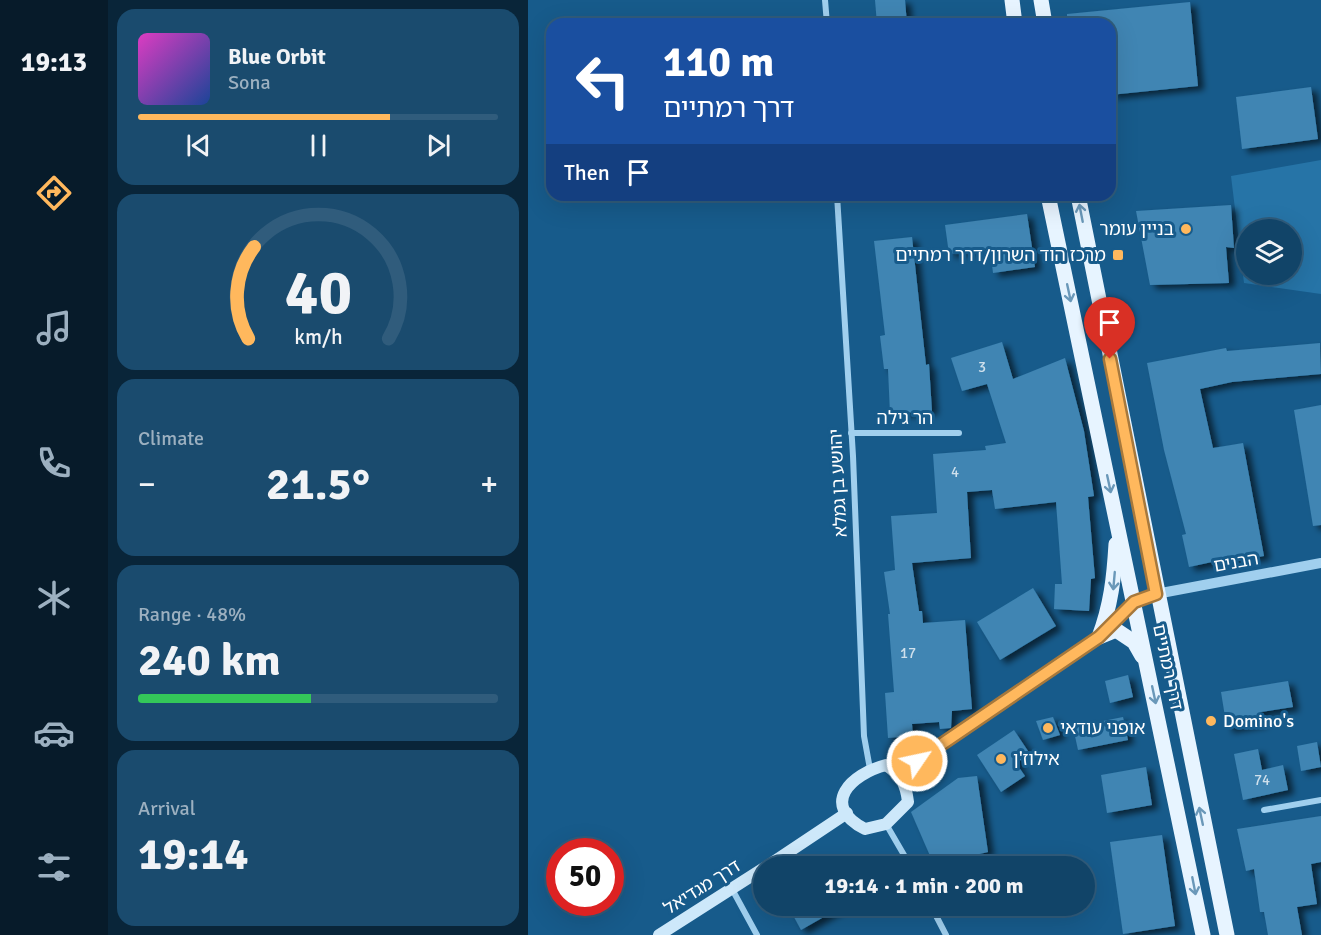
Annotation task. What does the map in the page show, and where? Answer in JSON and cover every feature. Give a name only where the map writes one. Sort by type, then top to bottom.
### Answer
[{"type":"main road","points":[[1012,0],[1014,18]]},
{"type":"main road","points":[[1041,0],[1044,18]]},
{"type":"main road","name":"דרך רמתיים","points":[[1049,201],[1203,935]]},
{"type":"main road","name":"דרך רמתיים","points":[[1079,201],[1156,594],[1227,935]]},
{"type":"main road","points":[[1099,637],[1110,607],[1115,583],[1117,522]]},
{"type":"main road","points":[[898,773],[1099,637],[1134,602],[1156,594]]},
{"type":"main road","points":[[1099,637],[1116,630],[1134,642],[1147,664]]},
{"type":"main road","points":[[886,765],[898,773],[907,787],[908,802],[886,824],[865,829],[852,822],[843,806],[843,792],[849,784],[870,769],[886,765]]},
{"type":"main road","name":"דרך מגדיאל","points":[[783,856],[847,813]]},
{"type":"main road","name":"דרך מגדיאל","points":[[659,935],[753,876]]},
{"type":"street","points":[[825,0],[826,18]]},
{"type":"street","name":"יהושע בן גמלא","points":[[837,201],[851,433],[864,736],[870,769]]},
{"type":"street","name":"הר גילה","points":[[851,433],[959,433]]},
{"type":"street","name":"הבנים","points":[[1156,594],[1321,563]]},
{"type":"street","points":[[1264,810],[1321,800]]},
{"type":"street","points":[[886,824],[905,856]]},
{"type":"street","points":[[732,889],[757,935]]},
{"type":"street","points":[[936,916],[946,935]]},
{"type":"shaded area","points":[[1321,160],[1321,294],[1258,285],[1302,285],[1302,219],[1236,219],[1231,176]]},
{"type":"building","points":[[875,0],[905,0],[906,18],[876,18]]},
{"type":"building","points":[[1190,2],[1198,86],[1116,94],[1116,18],[1067,18],[1067,14]]},
{"type":"building","points":[[1311,87],[1318,139],[1242,149],[1236,97]]},
{"type":"building","name":"בניין עומר","points":[[1231,205],[1234,248],[1226,247],[1229,283],[1150,285],[1136,211]]},
{"type":"building","points":[[1027,214],[1035,267],[993,273],[990,248],[949,254],[945,225]]},
{"type":"building","points":[[912,237],[926,365],[929,364],[932,411],[890,414],[888,369],[884,369],[880,336],[885,335],[874,241]]},
{"type":"building","points":[[1002,342],[1013,379],[1065,358],[1084,431],[1094,496],[1088,497],[1095,578],[1091,579],[1089,611],[1054,609],[1055,584],[1062,584],[1056,502],[995,509],[992,490],[967,492],[971,558],[912,563],[923,623],[965,620],[972,709],[952,711],[951,728],[940,729],[939,722],[912,724],[913,736],[888,738],[885,693],[894,692],[888,614],[890,614],[884,572],[895,570],[891,516],[937,513],[933,454],[986,450],[985,446],[1006,443],[987,384],[962,391],[951,358]]},
{"type":"building","points":[[1320,343],[1321,374],[1232,382],[1200,389],[1213,448],[1243,443],[1264,556],[1235,561],[1235,557],[1189,567],[1182,535],[1186,534],[1164,450],[1147,363],[1226,348],[1227,351]]},
{"type":"building","points":[[1321,405],[1321,525],[1313,526],[1294,410]]},
{"type":"building","points":[[1033,588],[1056,626],[1000,660],[977,622]]},
{"type":"building","points":[[1128,675],[1133,697],[1110,703],[1105,681]]},
{"type":"building","points":[[1288,681],[1293,707],[1261,712],[1262,723],[1227,729],[1221,692]]},
{"type":"building","name":"אופני עודאי","points":[[1053,717],[1060,735],[1043,740],[1036,721]]},
{"type":"building","points":[[1123,717],[1128,740],[1078,750],[1073,727]]},
{"type":"building","name":"אילוז'ן","points":[[1014,730],[1030,754],[1016,763],[1025,776],[1001,792],[977,755]]},
{"type":"building","points":[[1317,742],[1321,767],[1301,771],[1297,746]]},
{"type":"building","points":[[1258,749],[1262,770],[1283,765],[1288,790],[1243,800],[1234,754]]},
{"type":"building","points":[[1146,767],[1152,805],[1107,813],[1101,775]]},
{"type":"building","points":[[977,776],[988,852],[971,856],[930,856],[911,812],[958,778]]},
{"type":"building","points":[[1321,816],[1321,862],[1311,864],[1317,904],[1297,907],[1302,935],[1268,935],[1264,912],[1260,912],[1254,869],[1246,871],[1237,829]]},
{"type":"building","points":[[1162,835],[1175,926],[1123,934],[1110,842]]},
{"type":"building","points":[[793,916],[826,916],[801,930]]},
{"type":"place","name":"בניין עומר","points":[[1186,229]]},
{"type":"place","name":"מרכז הוד השרון/דרך רמתיים","points":[[1118,255]]},
{"type":"place","name":"Domino's","points":[[1211,721]]},
{"type":"place","name":"אופני עודאי","points":[[1048,728]]},
{"type":"place","name":"אילוז'ן","points":[[1001,759]]},
{"type":"route","points":[[917,761],[1099,637],[1134,602],[1156,594],[1110,359]]}]
